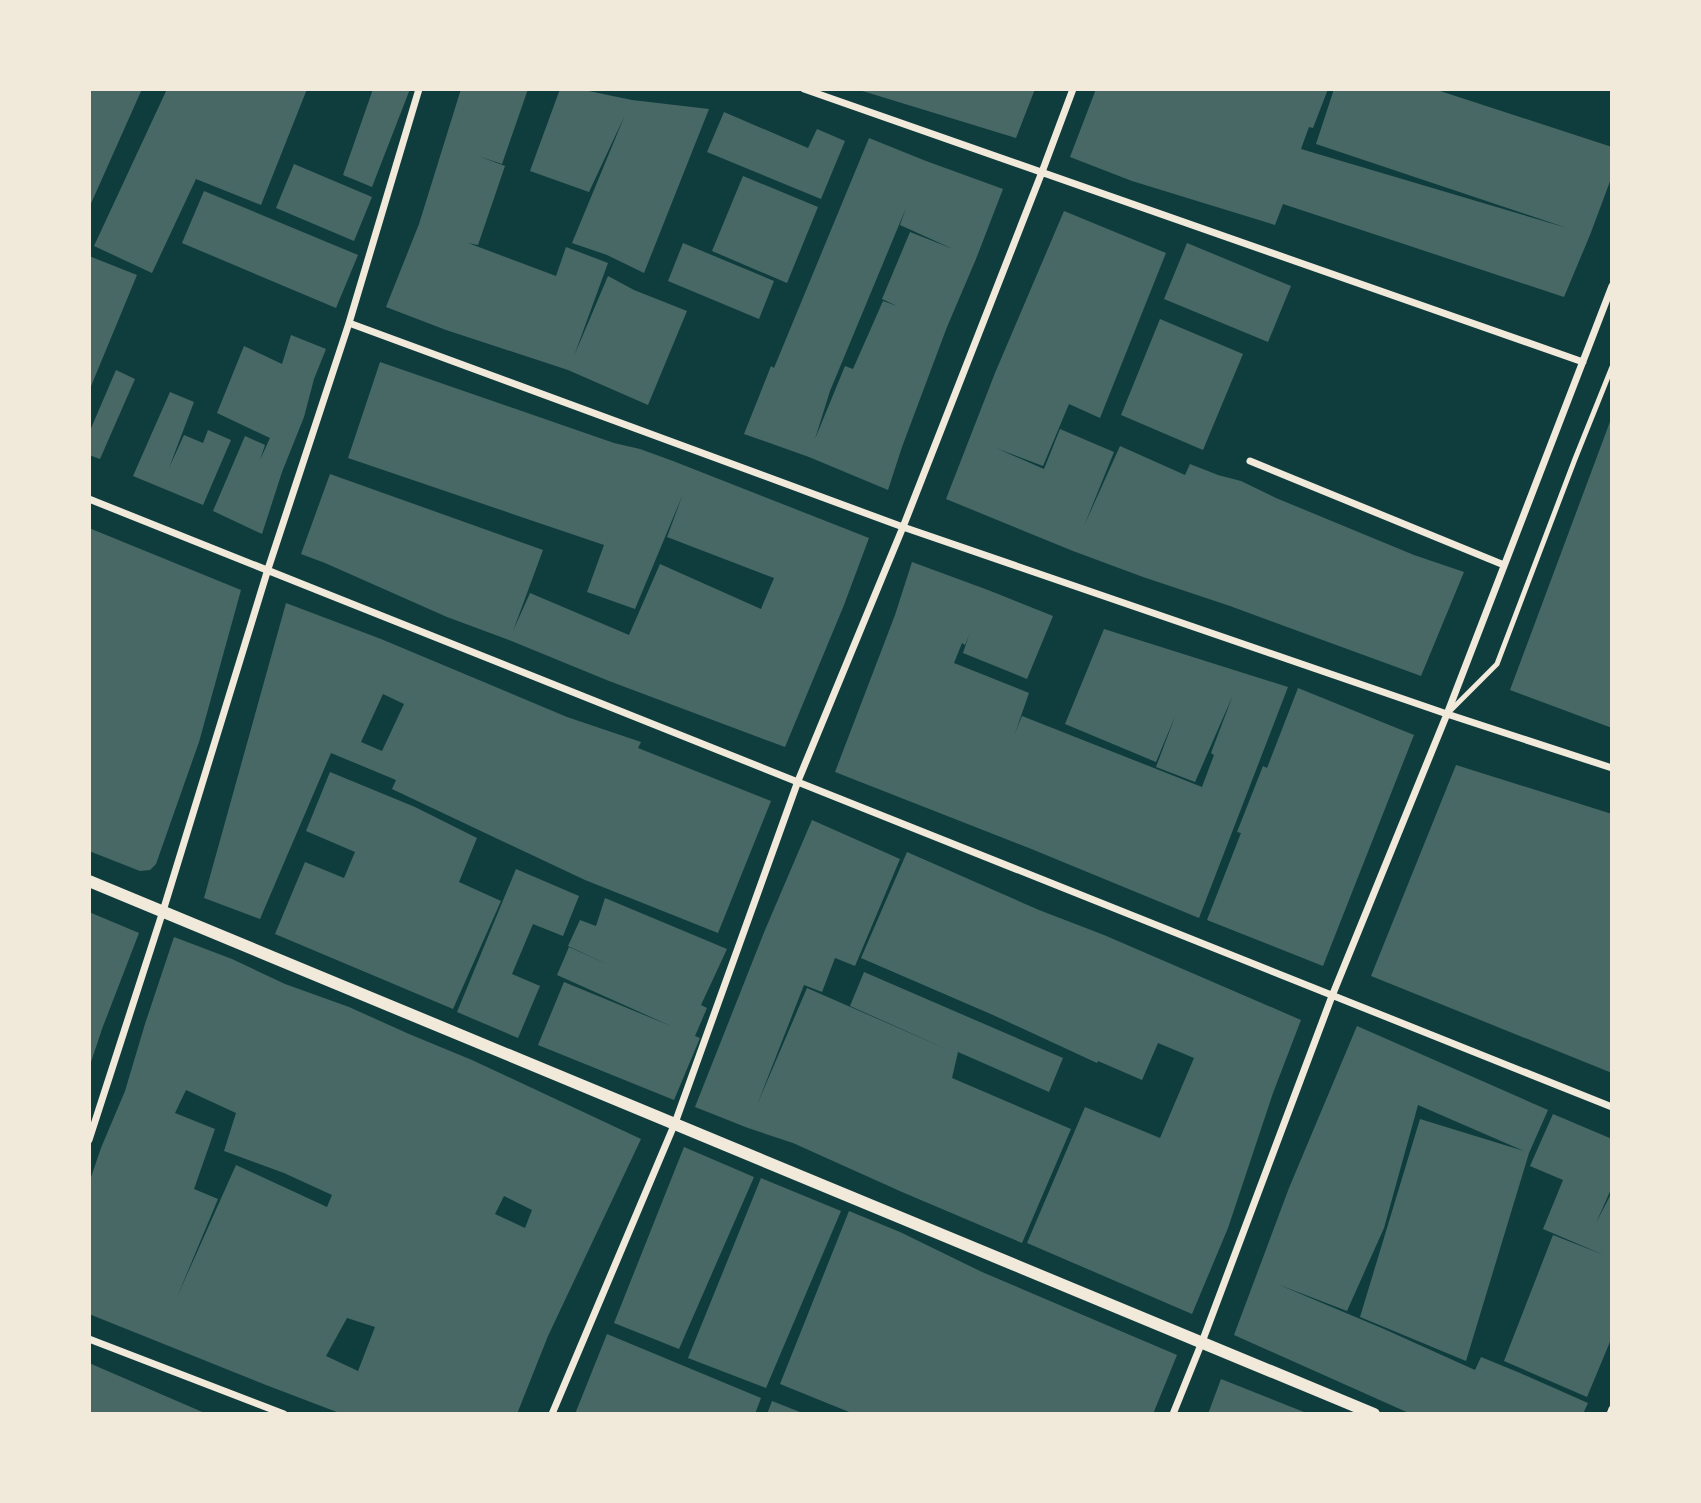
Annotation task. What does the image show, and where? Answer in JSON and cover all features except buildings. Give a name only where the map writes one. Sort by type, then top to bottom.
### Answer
[{"type":"street","points":[[89,1140],[163,911],[268,569],[349,323],[419,89]]},
{"type":"street","points":[[804,89],[1583,362]]},
{"type":"street","points":[[552,1414],[675,1123],[798,781],[903,527],[1073,89]]},
{"type":"street","points":[[1173,1414],[1332,996],[1447,714],[1612,286]]},
{"type":"street","points":[[349,323],[903,527],[1612,768]]},
{"type":"street","points":[[1250,461],[1504,565]]},
{"type":"street","points":[[89,499],[1612,1107]]},
{"type":"street","points":[[89,881],[1374,1414]]},
{"type":"street","points":[[89,1339],[284,1414]]},
{"type":"lane","points":[[1447,714],[1497,664],[1574,459],[1612,367]]}]
